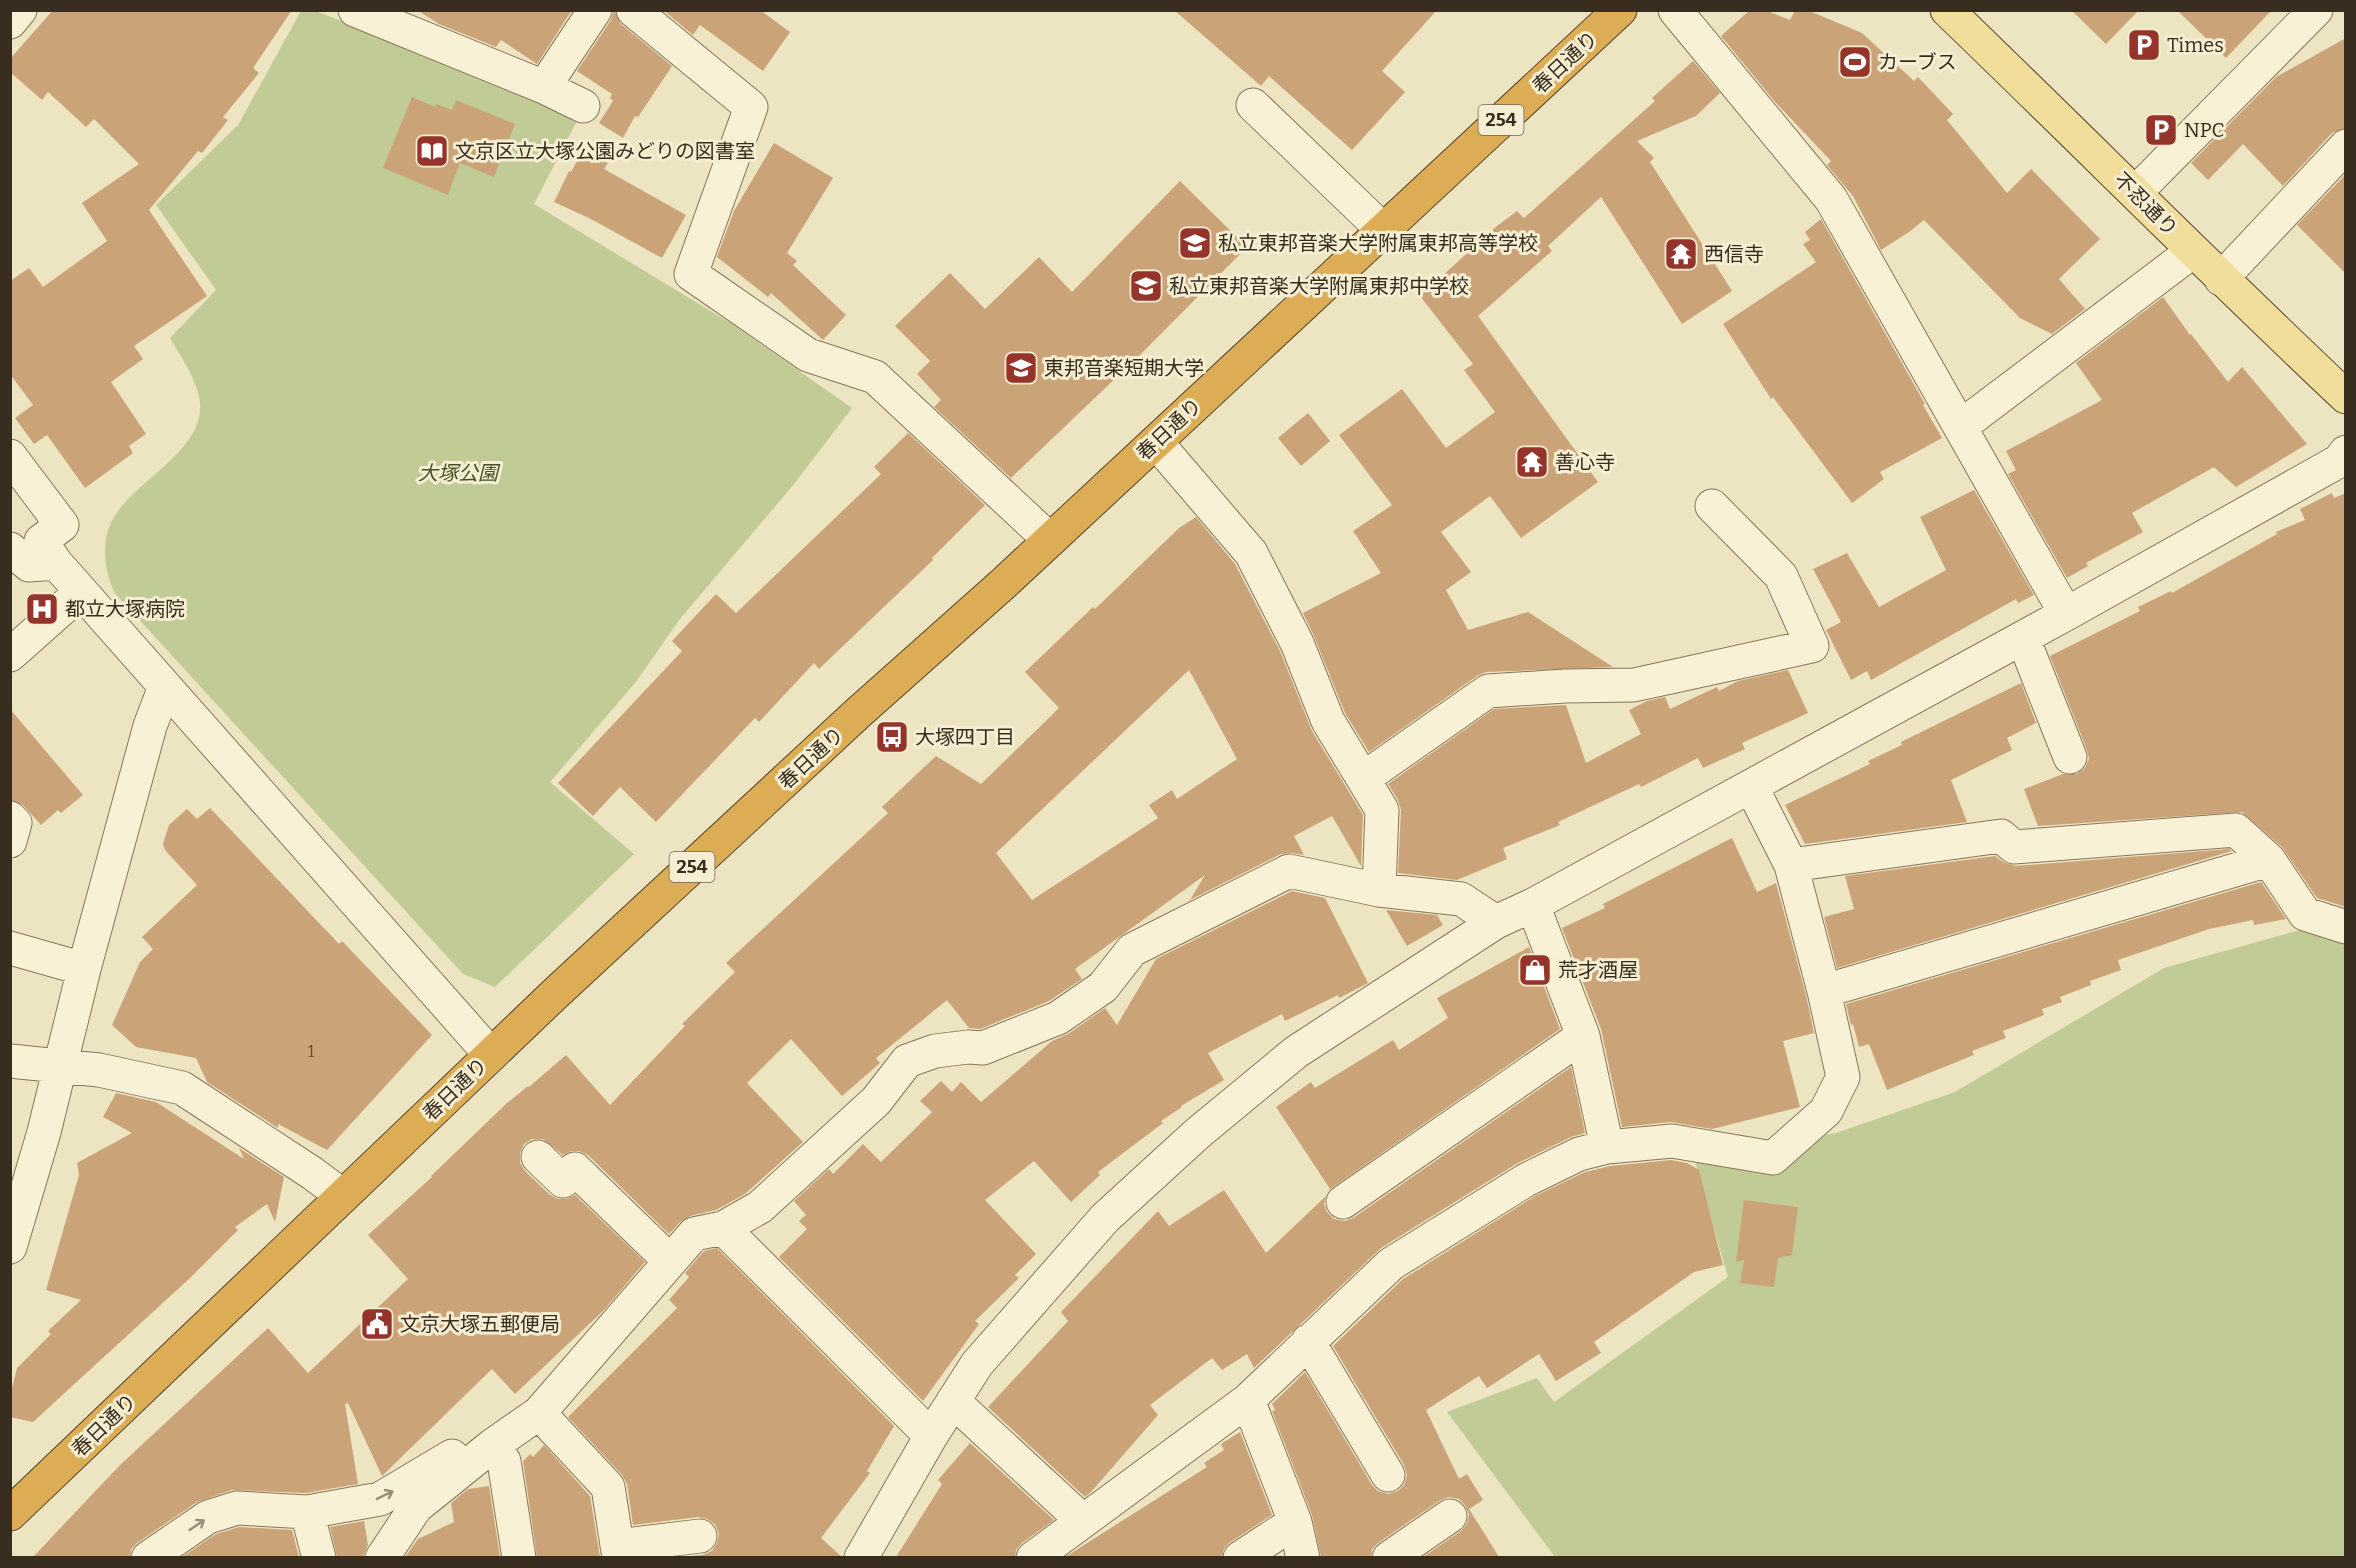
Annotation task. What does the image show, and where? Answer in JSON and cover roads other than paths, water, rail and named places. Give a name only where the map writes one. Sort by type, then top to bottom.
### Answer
[{"type":"highway","name":"春日通り","points":[[10,1514],[491,1055],[1620,10]]},
{"type":"main road","name":"不忍通り","points":[[1947,10],[2136,192],[2221,279],[2346,397]]},
{"type":"street","points":[[10,22],[20,10]]},
{"type":"street","points":[[544,87],[595,10]]},
{"type":"street","points":[[633,10],[751,107],[691,274],[808,355],[875,377],[1050,540]]},
{"type":"street","points":[[1676,10],[1831,199],[2066,614]]},
{"type":"street","points":[[2136,192],[2316,10]]},
{"type":"street","points":[[364,12],[544,87],[583,106]]},
{"type":"street","points":[[1253,105],[1383,230]]},
{"type":"street","points":[[2221,279],[2346,146]]},
{"type":"street","points":[[1960,428],[2193,251]]},
{"type":"street","points":[[1156,441],[1251,553],[1297,643],[1328,721],[1382,810],[1379,890]]},
{"type":"street","points":[[861,1557],[931,1436],[977,1364],[1105,1218],[1198,1133],[1296,1052],[1496,922],[1533,905],[2066,614],[2339,461],[2346,452]]},
{"type":"street","points":[[10,456],[62,525],[36,551],[81,592],[491,1055]]},
{"type":"street","points":[[1364,778],[1488,691],[1565,686],[1634,685],[1812,646],[1781,576],[1712,506]]},
{"type":"street","points":[[10,655],[81,592]]},
{"type":"street","points":[[2022,638],[2070,757]]},
{"type":"street","points":[[10,1247],[44,1132],[84,969],[150,726],[165,687]]},
{"type":"street","points":[[1033,1557],[1248,1400],[1391,1264],[1526,1180],[1579,1154],[1607,1147],[1672,1140],[1773,1158],[1826,1111],[1843,1077],[1824,991],[1791,865],[1751,786]]},
{"type":"street","points":[[10,818],[15,823],[10,841]]},
{"type":"street","points":[[1791,865],[2001,836],[2014,847],[2236,830],[2269,860],[2305,914],[2346,927]]},
{"type":"street","points":[[1824,991],[2269,860]]},
{"type":"street","points":[[382,1557],[416,1507],[493,1444],[539,1413],[694,1234],[723,1228],[760,1208],[876,1101],[907,1061],[935,1051],[968,1047],[983,1048],[1058,1018],[1103,987],[1132,950],[1289,871],[1379,890],[1461,899],[1496,922]]},
{"type":"street","points":[[1533,905],[1583,1036],[1607,1147]]},
{"type":"street","points":[[10,948],[84,969]]},
{"type":"street","points":[[1343,1202],[1583,1036]]},
{"type":"street","points":[[10,1061],[99,1070],[182,1088],[312,1173],[343,1196]]},
{"type":"street","points":[[538,1157],[563,1181],[575,1169],[670,1261]]},
{"type":"street","points":[[723,1228],[931,1436]]},
{"type":"street","points":[[1308,1341],[1388,1475]]},
{"type":"street","points":[[1248,1400],[1295,1522],[1303,1557]]},
{"type":"street","points":[[953,1401],[1083,1521]]},
{"type":"street","points":[[539,1413],[608,1487],[618,1552],[700,1536]]},
{"type":"street","points":[[148,1557],[208,1517],[237,1508],[307,1512],[381,1499],[466,1448],[493,1444]]},
{"type":"street","points":[[493,1444],[504,1461],[519,1557]]},
{"type":"street","points":[[307,1512],[319,1557]]},
{"type":"street","points":[[1389,1557],[1450,1516]]},
{"type":"street","points":[[1240,1557],[1295,1522]]},
{"type":"place","name":"Times","points":[[2144,45]]},
{"type":"place","name":"カーブス","points":[[1855,62]]},
{"type":"place","name":"NPC","points":[[2161,130]]},
{"type":"place","name":"文京区立大塚公園みどりの図書室","points":[[432,151]]},
{"type":"place","name":"私立東邦音楽大学附属東邦高等学校","points":[[1195,243]]},
{"type":"place","name":"西信寺","points":[[1681,254]]},
{"type":"place","name":"私立東邦音楽大学附属東邦中学校","points":[[1146,286]]},
{"type":"place","name":"東邦音楽短期大学","points":[[1021,368]]},
{"type":"place","name":"善心寺","points":[[1532,462]]},
{"type":"place","name":"都立大塚病院","points":[[42,609]]},
{"type":"place","name":"大塚四丁目","points":[[892,737]]},
{"type":"place","name":"荒才酒屋","points":[[1535,970]]},
{"type":"place","name":"文京大塚五郵便局","points":[[377,1324]]},
{"type":"park label","name":"大塚公園","points":[[458,473]]}]
